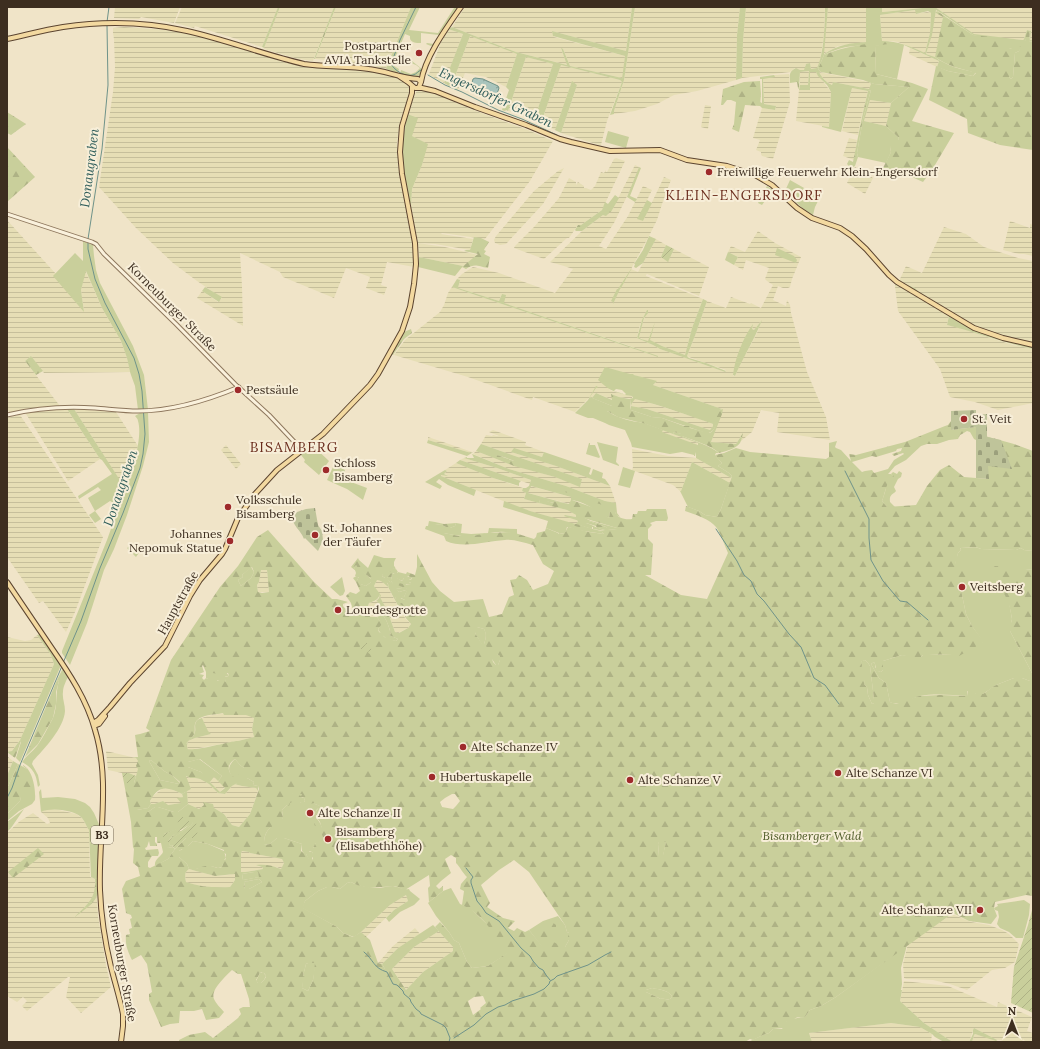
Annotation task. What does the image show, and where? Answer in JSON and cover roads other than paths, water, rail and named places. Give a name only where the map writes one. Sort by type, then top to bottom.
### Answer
[{"type":"main road","points":[[409,102],[420,85],[424,70],[436,45],[461,7]]},
{"type":"main road","points":[[7,39],[64,27],[103,23],[145,24],[177,29],[206,36],[300,63],[385,72],[409,79],[419,80],[420,85]]},
{"type":"main road","points":[[409,102],[412,92],[412,81],[424,70]]},
{"type":"main road","points":[[399,76],[414,88],[420,85],[480,109],[526,125],[561,140],[610,151],[660,150],[687,160],[723,165],[755,174],[772,185],[797,208],[812,218],[840,228],[852,236],[869,251],[889,275],[897,282],[974,328],[1003,338],[1033,345]]},
{"type":"main road","name":"Hauptstraße","points":[[94,725],[100,723],[110,707],[130,683],[165,646],[190,596],[200,580],[225,549],[238,518],[245,507],[277,470],[323,434],[375,380],[402,331],[408,316],[416,264],[416,252],[402,174],[400,149],[402,126],[409,102]]},
{"type":"main road","name":"Korneuburger Straße","points":[[7,582],[66,669],[84,701],[94,725],[99,748],[103,784],[100,875],[101,910],[106,945],[123,1014],[122,1042]]},
{"type":"street","name":"Korneuburger Straße","points":[[7,214],[96,244],[104,254],[269,415],[302,450]]},
{"type":"street","points":[[7,416],[23,411],[51,408],[95,408],[147,411],[170,408],[221,394],[239,387]]},
{"type":"water","points":[[473,79],[483,79],[498,86],[499,88],[496,97],[484,95],[486,85],[480,95],[470,91]]},
{"type":"waterway","name":"Donaugraben","points":[[107,22],[109,7]]},
{"type":"waterway","name":"Engersdorfer Graben","points":[[416,7],[400,40],[391,64],[398,71],[407,75],[414,75],[421,70]]},
{"type":"waterway","name":"Donaugraben","points":[[88,239],[102,149],[108,85],[107,25]]},
{"type":"waterway","name":"Engersdorfer Graben","points":[[428,75],[445,85],[498,110],[557,135]]},
{"type":"waterway","name":"Donaugraben","points":[[63,663],[81,621],[100,568],[140,468],[145,434],[142,391],[139,374],[134,358],[105,303],[95,279],[88,249],[88,242]]},
{"type":"waterway","name":"Engersdorfer Graben","points":[[845,471],[869,519],[871,560],[883,581],[900,601],[907,602],[928,620]]},
{"type":"waterway","points":[[716,529],[737,561],[744,575],[751,581],[757,594],[801,647],[814,678],[825,685],[839,704]]},
{"type":"waterway","name":"Donaugraben","points":[[7,798],[62,666]]},
{"type":"waterway","points":[[466,868],[473,877],[471,883],[477,901],[486,913],[499,921],[521,948],[530,956],[539,968],[543,970],[550,980]]},
{"type":"waterway","points":[[364,952],[376,966],[387,972],[393,984],[397,985],[403,991],[421,1014],[446,1028],[450,1038],[449,1042]]},
{"type":"waterway","points":[[454,1038],[498,1007],[534,994],[544,989],[550,981],[557,976],[588,965],[611,952]]},
{"type":"place","name":"Postpartner AVIA Tankstelle","points":[[419,53]]},
{"type":"place","name":"Freiwillige Feuerwehr Klein-Engersdorf","points":[[709,172]]},
{"type":"place","name":"Pestsäule","points":[[238,390]]},
{"type":"place","name":"St. Veit","points":[[964,419]]},
{"type":"place","name":"Schloss Bisamberg","points":[[326,470]]},
{"type":"place","name":"Volksschule Bisamberg","points":[[228,507]]},
{"type":"place","name":"St. Johannes der Täufer","points":[[315,535]]},
{"type":"place","name":"Johannes Nepomuk Statue","points":[[230,541]]},
{"type":"place","name":"Veitsberg","points":[[962,587]]},
{"type":"place","name":"Lourdesgrotte","points":[[338,610]]},
{"type":"place","name":"Alte Schanze IV","points":[[463,747]]},
{"type":"place","name":"Alte Schanze VI","points":[[838,773]]},
{"type":"place","name":"Hubertuskapelle","points":[[432,777]]},
{"type":"place","name":"Alte Schanze V","points":[[630,780]]},
{"type":"place","name":"Alte Schanze II","points":[[310,813]]},
{"type":"place","name":"Bisamberg (Elisabethhöhe)","points":[[328,839]]},
{"type":"place","name":"Alte Schanze VII","points":[[980,910]]},
{"type":"district","name":"KLEIN-ENGERSDORF","points":[[744,195]]},
{"type":"district","name":"BISAMBERG","points":[[294,447]]},
{"type":"park label","name":"Bisamberger Wald","points":[[812,836]]}]
